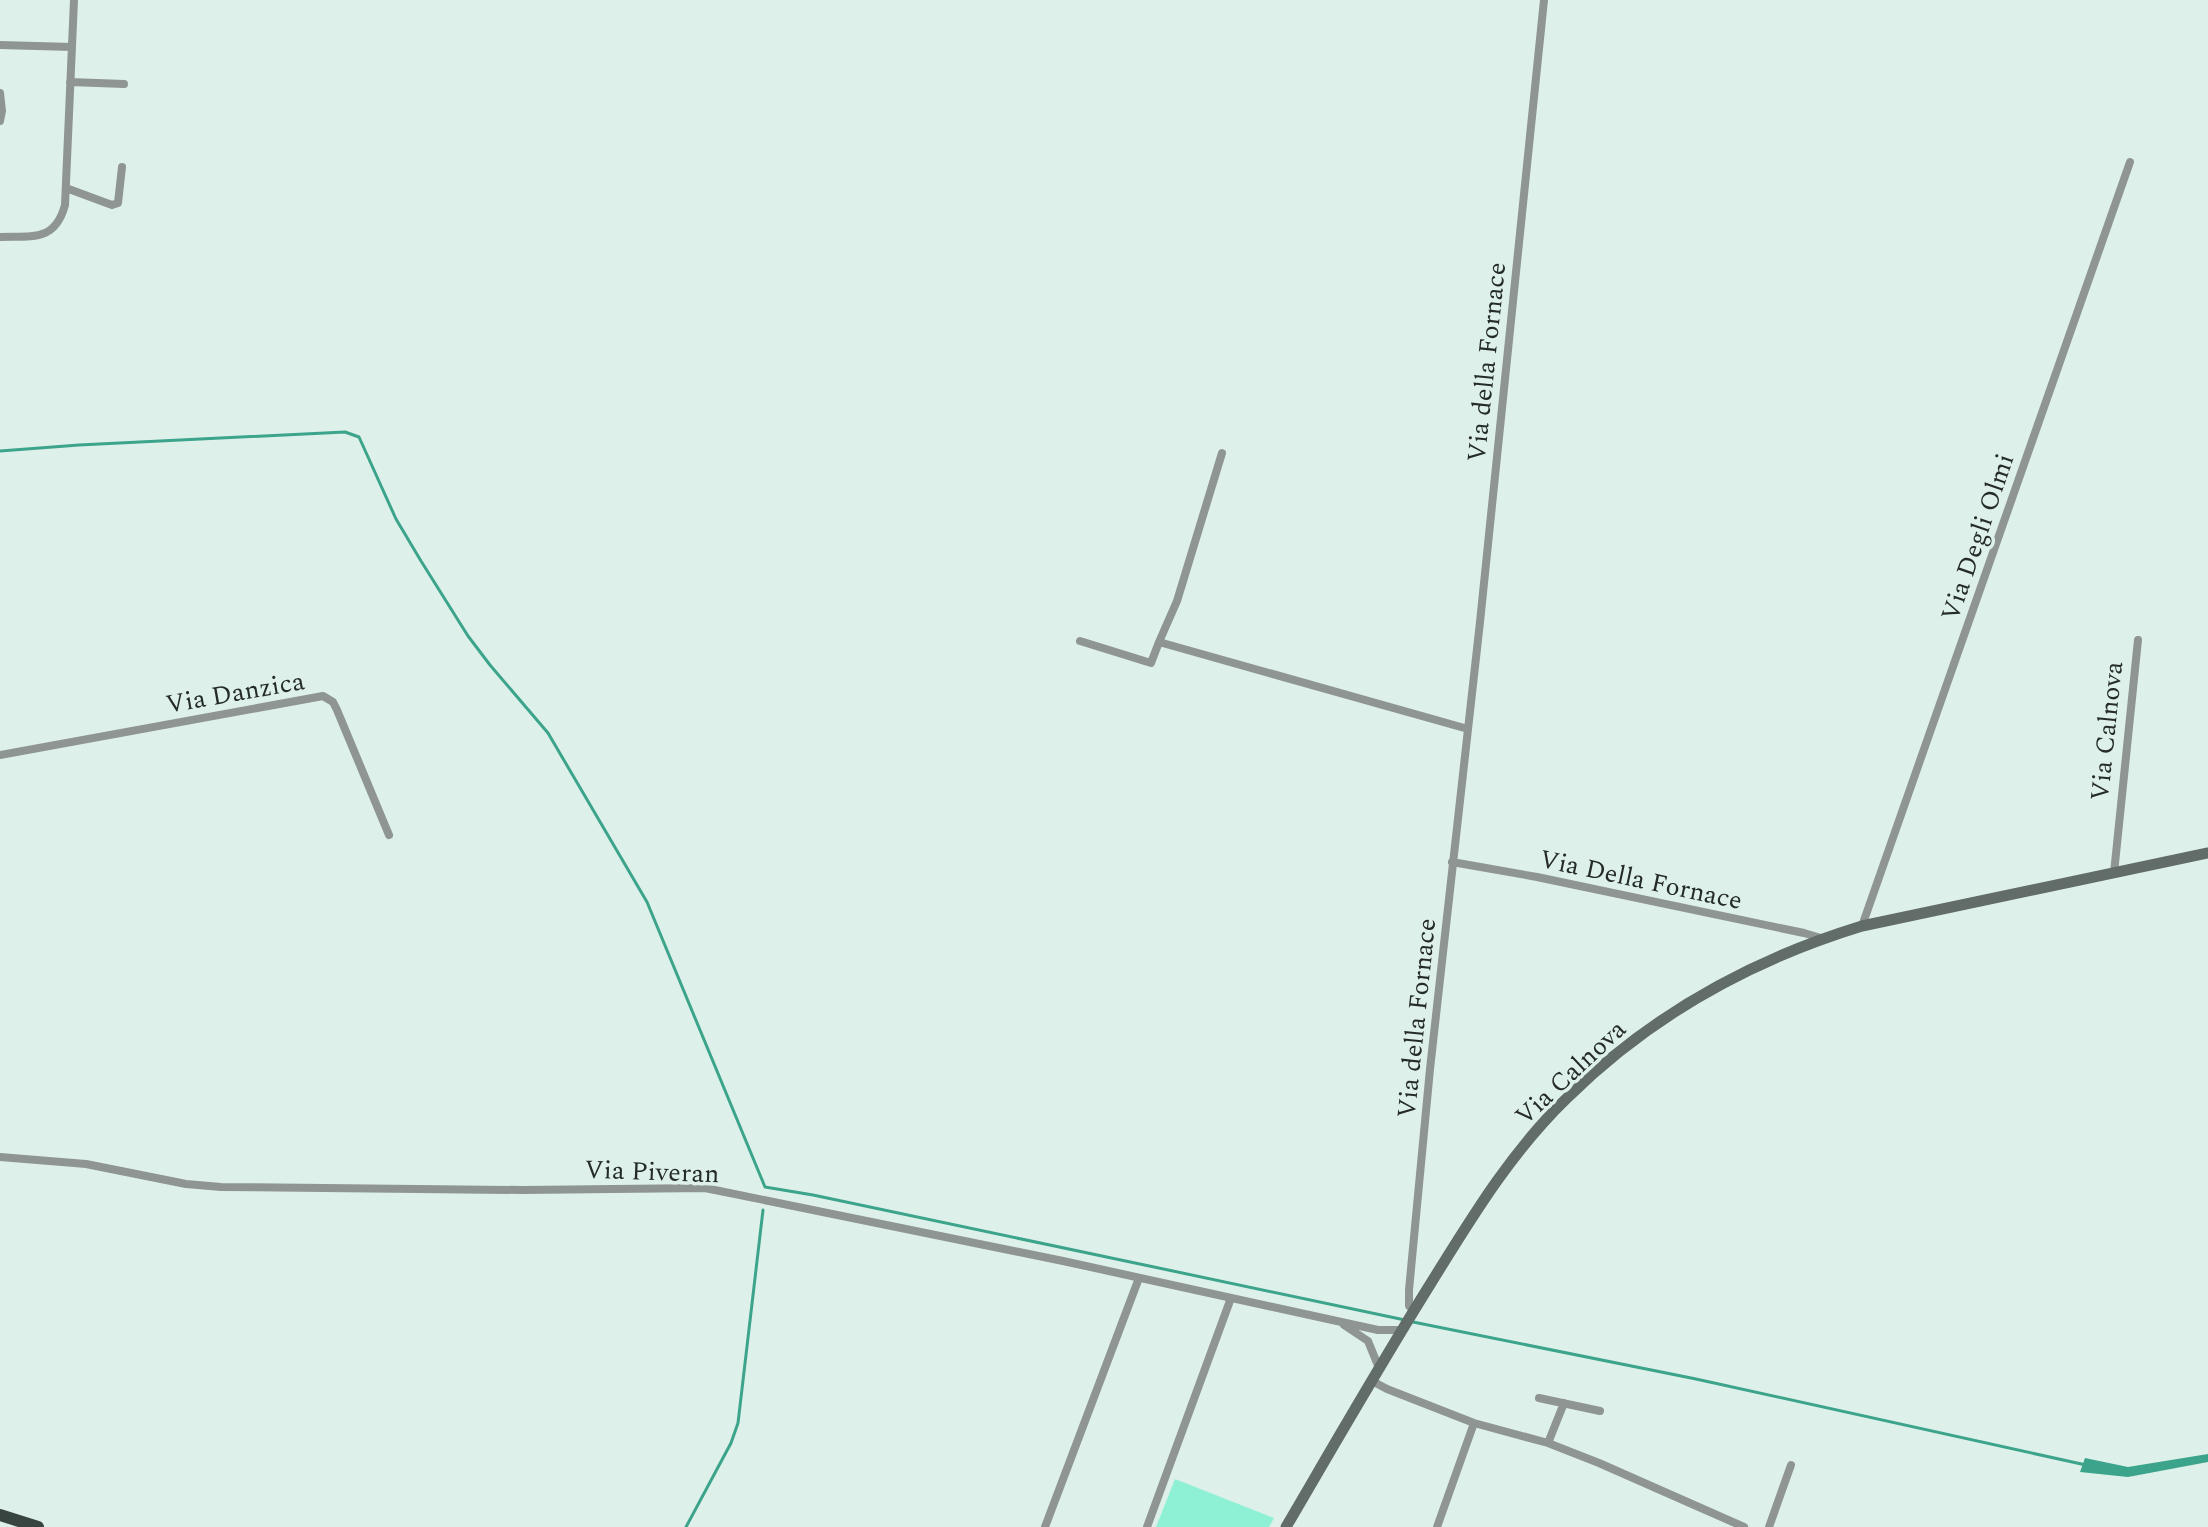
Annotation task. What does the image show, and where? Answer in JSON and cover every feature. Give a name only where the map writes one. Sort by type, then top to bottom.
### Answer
[{"type":"highway","points":[[0,1515],[38,1527]]},
{"type":"main road","name":"Via Calnova","points":[[1286,1527],[1403,1328],[1500,1174],[1547,1119],[1606,1062],[1679,1009],[1720,985],[1821,938],[1862,926],[2208,853]]},
{"type":"street","points":[[0,237],[39,236],[58,224],[65,205],[74,0]]},
{"type":"street","name":"Via della Fornace","points":[[1413,1312],[1409,1306],[1409,1290],[1544,0]]},
{"type":"street","points":[[0,45],[72,47]]},
{"type":"street","points":[[70,82],[124,84]]},
{"type":"street","points":[[0,93],[0,121]]},
{"type":"street","name":"Via Degli Olmi","points":[[1862,926],[2130,162]]},
{"type":"street","points":[[66,188],[112,205],[118,203],[122,167]]},
{"type":"street","points":[[1080,641],[1151,663],[1177,601],[1222,453]]},
{"type":"street","name":"Via Calnova","points":[[2114,873],[2138,640]]},
{"type":"street","points":[[1159,642],[1468,729]]},
{"type":"street","name":"Via Danzica","points":[[0,755],[323,696],[333,702],[337,710],[389,835]]},
{"type":"street","name":"Via Della Fornace","points":[[1452,862],[1537,877],[1821,938]]},
{"type":"street","name":"Via Piveran","points":[[0,1157],[86,1164],[186,1184],[221,1187],[705,1188],[1378,1330],[1403,1328]]},
{"type":"street","points":[[1045,1527],[1139,1278]]},
{"type":"street","points":[[1147,1527],[1231,1298]]},
{"type":"street","name":"Via Piveran","points":[[1340,1322],[1368,1341],[1392,1347]]},
{"type":"street","points":[[1378,1330],[1392,1347]]},
{"type":"street","points":[[1368,1341],[1379,1368]]},
{"type":"street","points":[[1372,1381],[1474,1423],[1548,1443],[1599,1463],[1744,1527]]},
{"type":"street","points":[[1539,1398],[1600,1411]]},
{"type":"street","points":[[1548,1443],[1564,1403]]},
{"type":"street","points":[[1437,1527],[1474,1423]]},
{"type":"street","points":[[1769,1527],[1791,1465]]},
{"type":"shaded area","points":[[2208,1454],[2208,1462],[2128,1477],[2080,1472],[2085,1458],[2128,1467]]},
{"type":"shaded area","points":[[1175,1479],[1274,1518],[1269,1527],[1156,1527]]},
{"type":"waterway","points":[[0,451],[345,432],[359,437],[396,519],[421,561],[468,636],[548,733],[647,902],[765,1187],[1405,1320]]},
{"type":"waterway","points":[[686,1527],[731,1443],[738,1423],[763,1210]]},
{"type":"waterway","points":[[1413,1322],[1696,1379],[2086,1465]]}]
